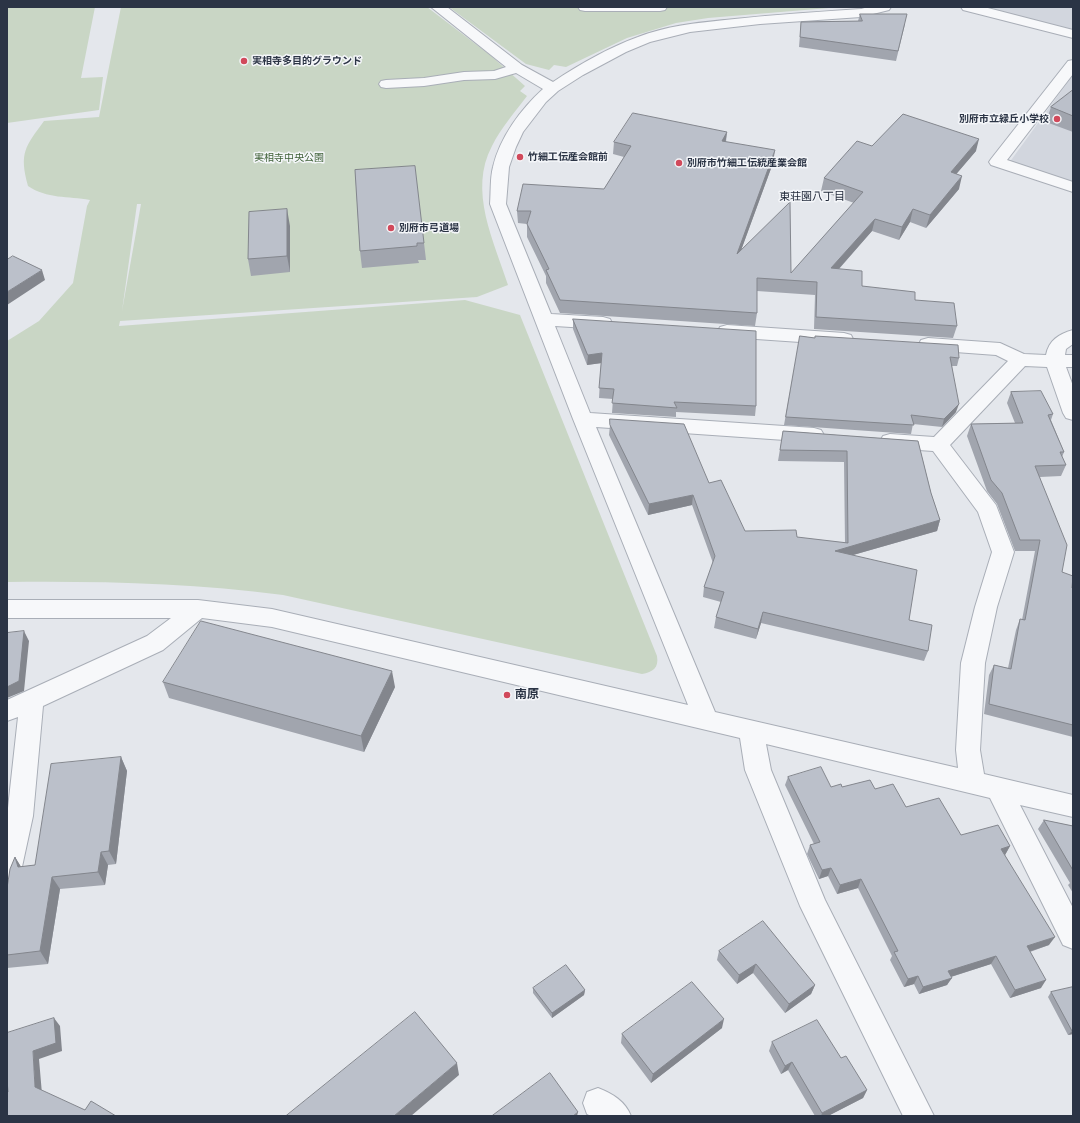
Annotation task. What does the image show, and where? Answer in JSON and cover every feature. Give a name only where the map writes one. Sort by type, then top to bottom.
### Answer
[{"type":"street","points":[[438,7],[517,68],[553,88]]},
{"type":"street","points":[[585,7],[660,7]]},
{"type":"street","points":[[706,720],[498,204],[500,167],[516,131],[541,99],[553,88],[578,72],[621,49],[645,39],[677,31],[717,24],[861,13],[884,7]]},
{"type":"street","points":[[968,7],[1073,34]]},
{"type":"street","points":[[1073,64],[997,162],[1073,187]]},
{"type":"street","points":[[386,84],[424,82],[464,76],[495,75],[517,68]]},
{"type":"street","points":[[544,319],[622,324]]},
{"type":"street","points":[[709,330],[858,340]]},
{"type":"street","points":[[1073,336],[1057,346],[1054,361],[1073,413]]},
{"type":"street","points":[[913,344],[1000,349],[1020,360],[1073,361]]},
{"type":"street","points":[[939,444],[1020,360]]},
{"type":"street","points":[[584,419],[829,436]]},
{"type":"street","points":[[868,439],[939,444],[988,510],[1003,552],[986,607],[973,662],[968,750],[972,782]]},
{"type":"street","points":[[7,609],[198,609],[272,618],[1073,806]]},
{"type":"street","points":[[7,710],[32,700],[155,643],[198,609]]},
{"type":"street","points":[[7,876],[20,816],[32,700]]},
{"type":"street","points":[[751,730],[758,770],[814,906],[919,1116]]},
{"type":"street","points":[[998,788],[1073,936]]},
{"type":"shaded area","points":[[987,7],[1073,7],[1073,31]]},
{"type":"shaded area","name":"別府市立緑丘小学校","points":[[1073,75],[1073,182],[1009,163]]},
{"type":"green space","points":[[7,7],[95,7],[81,78],[103,77],[99,110],[7,123]]},
{"type":"green space","name":"実相寺中央公園","points":[[121,7],[427,7],[490,55],[525,86],[520,91],[527,96],[504,126],[492,146],[485,163],[482,181],[483,198],[490,234],[508,285],[477,297],[120,321],[119,326],[465,300],[520,315],[657,656],[657,664],[654,669],[642,674],[283,595],[180,585],[7,582],[7,341],[39,321],[73,283],[87,206],[90,200],[50,195],[28,186],[25,175],[24,158],[28,144],[44,121],[99,117]],"holes":[[[137,204],[141,204],[122,311]]]},
{"type":"green space","points":[[449,7],[841,7],[708,18],[676,23],[627,38],[566,67],[554,65],[549,70],[526,64]]},
{"type":"building","points":[[860,14],[907,14],[898,51],[800,37],[801,22],[862,21]]},
{"type":"building","points":[[1073,90],[1073,116],[1051,107]]},
{"type":"building","points":[[633,113],[727,132],[722,141],[775,150],[737,254],[790,202],[791,273],[863,192],[824,178],[857,141],[872,146],[903,114],[979,139],[951,172],[962,176],[930,215],[913,209],[902,227],[875,219],[831,268],[862,271],[862,286],[915,292],[915,300],[954,303],[957,326],[816,317],[817,282],[757,278],[757,313],[560,300],[546,270],[549,269],[527,224],[531,211],[517,211],[523,184],[604,189],[631,146],[614,142]]},
{"type":"building","points":[[415,166],[424,243],[417,243],[417,246],[360,251],[355,170]]},
{"type":"building","points":[[287,209],[287,256],[248,259],[249,212]]},
{"type":"building","points":[[13,256],[42,270],[7,292],[7,260]]},
{"type":"building","points":[[573,319],[756,331],[756,406],[674,402],[677,408],[612,403],[614,389],[599,388],[602,353],[588,355]]},
{"type":"building","points":[[800,336],[958,345],[959,358],[950,357],[959,404],[944,419],[911,415],[914,425],[786,417]]},
{"type":"building","points":[[1041,391],[1053,414],[1048,415],[1064,452],[1060,452],[1066,465],[1035,466],[1067,545],[1062,572],[1073,576],[1073,725],[989,704],[994,665],[1011,669],[1020,619],[1025,620],[1040,540],[1020,540],[1002,493],[991,480],[971,424],[1023,423],[1011,392]]},
{"type":"building","points":[[610,419],[684,424],[709,483],[721,480],[745,531],[796,530],[797,537],[848,543],[847,451],[780,450],[783,431],[918,441],[931,493],[940,520],[835,551],[917,570],[909,620],[932,625],[928,651],[763,612],[758,629],[716,617],[724,592],[704,587],[715,556],[693,495],[649,504],[610,425]]},
{"type":"building","points":[[201,621],[392,671],[361,736],[163,682]]},
{"type":"building","points":[[24,631],[19,681],[7,687],[7,633]]},
{"type":"building","points":[[121,757],[109,851],[101,852],[98,872],[52,877],[40,951],[7,955],[7,888],[10,869],[15,857],[18,867],[35,865],[51,764]]},
{"type":"building","points":[[821,767],[831,787],[841,784],[842,787],[870,780],[875,789],[893,784],[906,807],[939,798],[961,835],[998,825],[1010,846],[1001,849],[1055,937],[1027,946],[1046,980],[1015,990],[996,956],[948,971],[952,978],[923,987],[918,976],[908,979],[894,952],[898,951],[861,879],[840,885],[831,868],[822,870],[810,845],[820,842],[788,777]]},
{"type":"building","points":[[1044,820],[1073,826],[1073,870]]},
{"type":"building","points":[[763,921],[815,985],[789,1004],[756,964],[739,975],[719,951]]},
{"type":"building","points":[[566,965],[585,990],[552,1013],[533,988]]},
{"type":"building","points":[[692,982],[724,1019],[653,1074],[622,1034]]},
{"type":"building","points":[[1073,987],[1073,1030],[1072,1031],[1051,992]]},
{"type":"building","points":[[415,1012],[457,1063],[394,1116],[286,1116]]},
{"type":"building","points":[[54,1018],[56,1043],[33,1051],[35,1087],[85,1110],[91,1101],[116,1116],[7,1116],[7,1033]]},
{"type":"building","points":[[817,1020],[841,1058],[846,1056],[867,1090],[822,1113],[792,1062],[785,1066],[772,1042]]},
{"type":"building","points":[[550,1073],[578,1112],[573,1116],[492,1116]]},
{"type":"place","name":"実相寺多目的グラウンド","points":[[244,61]]},
{"type":"place","name":"別府市立緑丘小学校","points":[[1057,119]]},
{"type":"place","name":"竹細工伝産会館前","points":[[520,157]]},
{"type":"place","name":"別府市竹細工伝統産業会館","points":[[679,163]]},
{"type":"place","name":"別府市弓道場","points":[[391,228]]},
{"type":"place","name":"南原","points":[[507,695]]},
{"type":"district","name":"東荘園八丁目","points":[[812,197]]}]
